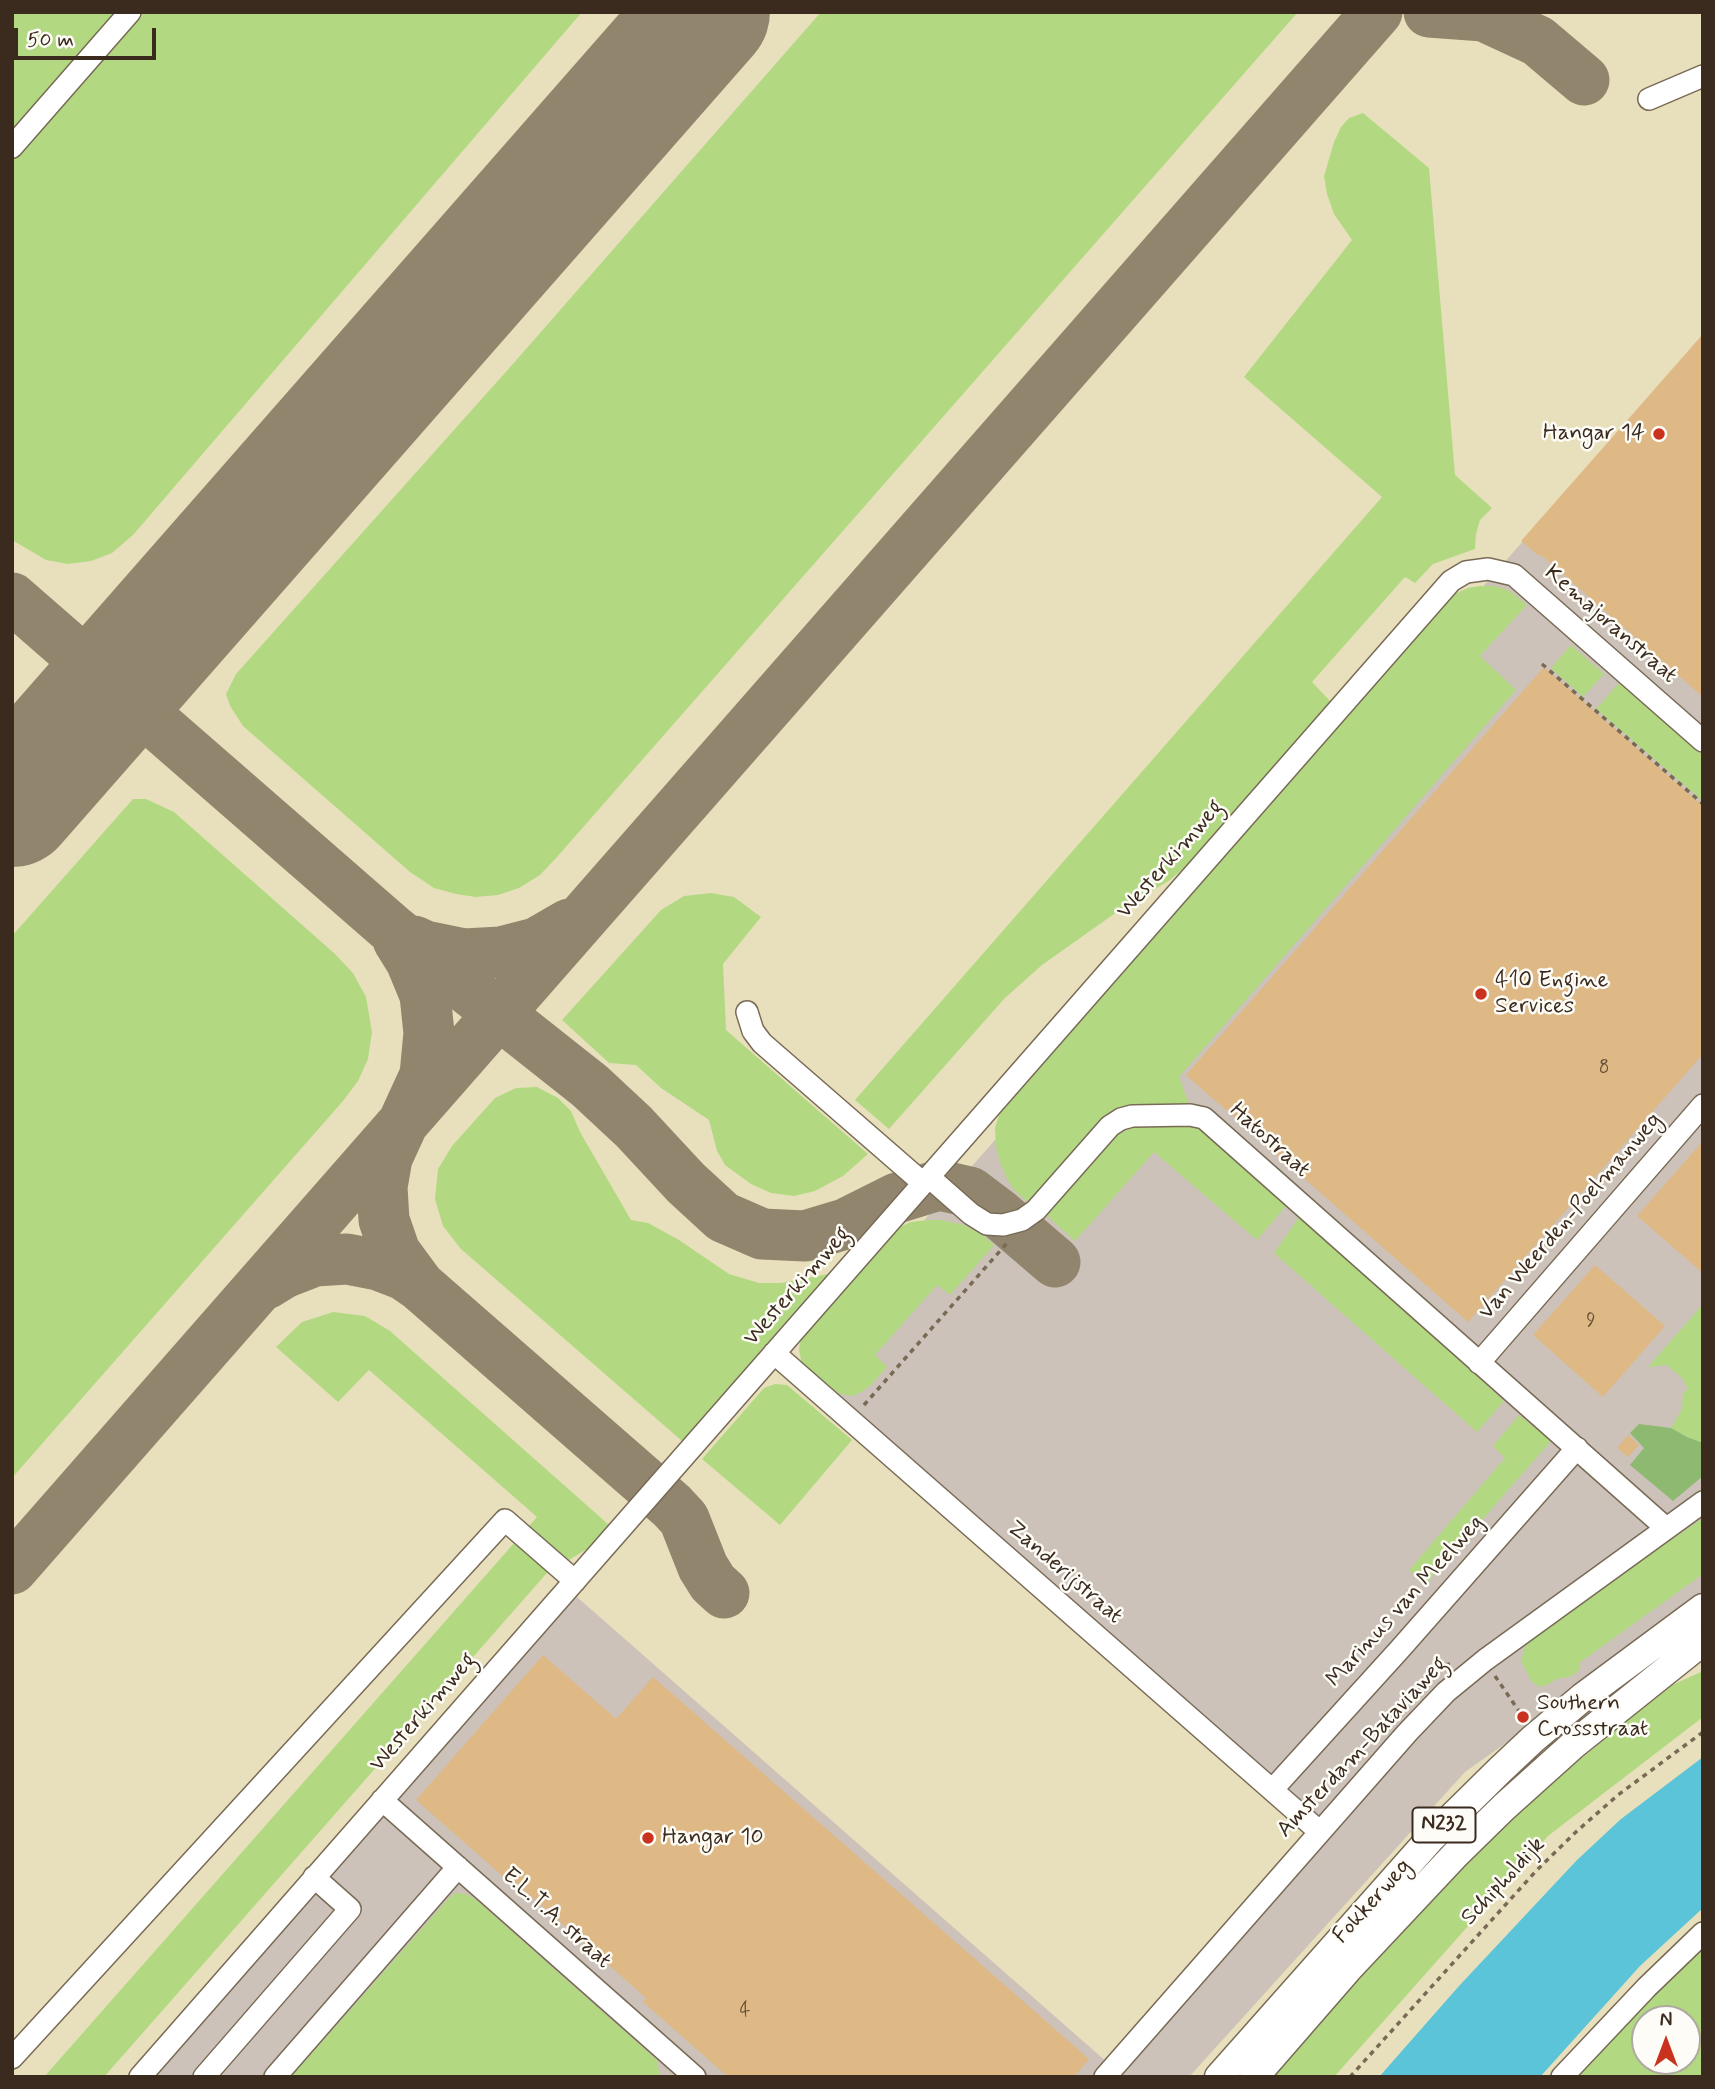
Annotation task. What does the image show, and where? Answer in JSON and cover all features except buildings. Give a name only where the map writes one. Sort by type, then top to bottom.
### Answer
[{"type":"main road","name":"Fokkerweg","points":[[1219,2077],[1430,1838],[1500,1770],[1583,1697],[1703,1608]]},
{"type":"main road","name":"Fokkerweg","points":[[1254,2077],[1374,1941],[1504,1807],[1573,1745],[1703,1641]]},
{"type":"street","points":[[12,146],[130,12]]},
{"type":"street","points":[[1649,99],[1703,76]]},
{"type":"street","name":"Westerkimweg","points":[[140,2077],[1451,581],[1466,572],[1489,569],[1514,575]]},
{"type":"street","name":"Kemajoranstraat","points":[[1514,575],[1703,741]]},
{"type":"street","points":[[747,1012],[753,1031],[762,1043],[926,1180]]},
{"type":"street","name":"Van Weerden-Poelmanweg","points":[[1479,1363],[1703,1105]]},
{"type":"street","name":"Hatostraat","points":[[926,1180],[986,1224],[1003,1225],[1022,1220],[1036,1210],[1110,1126],[1121,1119],[1132,1116],[1190,1115],[1204,1118],[1666,1528]]},
{"type":"street","name":"Zanderijstraat","points":[[774,1353],[1320,1832]]},
{"type":"street","name":"Marinus van Meelweg","points":[[1273,1789],[1577,1448]]},
{"type":"street","name":"Amsterdam-Bataviaweg","points":[[1105,2077],[1446,1692],[1485,1660],[1703,1502]]},
{"type":"street","points":[[12,2058],[505,1520],[575,1581]]},
{"type":"street","name":"E.L.T.A. straat","points":[[382,1800],[685,2074]]},
{"type":"street","points":[[275,2077],[458,1867]]},
{"type":"street","points":[[204,2077],[350,1909],[314,1877]]},
{"type":"street","points":[[1562,2077],[1647,1987],[1703,1933]]},
{"type":"path","points":[[1542,664],[1703,804]]},
{"type":"path","points":[[850,1421],[1010,1241]]},
{"type":"path","points":[[1508,1698],[1523,1717]]},
{"type":"path","name":"Schipholdijk","points":[[1350,2077],[1536,1871],[1618,1795],[1703,1732]]},
{"type":"shaded area","points":[[1703,337],[1703,1603],[1465,1772],[1189,2077],[126,2077],[561,1583],[1116,2070],[1320,1843],[793,1369]]},
{"type":"green space","points":[[12,12],[119,12],[12,134]]},
{"type":"green space","points":[[142,12],[582,12],[133,535],[112,553],[91,561],[68,564],[46,560],[12,540],[12,161]]},
{"type":"green space","points":[[821,12],[1298,12],[540,875],[519,888],[498,895],[476,897],[434,888],[410,872],[243,726],[226,694],[236,674],[512,365]]},
{"type":"green space","points":[[1363,113],[1429,168],[1455,475],[1492,508],[1480,520],[1475,549],[1433,564],[1415,583],[1405,577],[1312,682],[1331,702],[1196,858],[1170,880],[1114,914],[1042,965],[1004,999],[889,1129],[855,1100],[1382,497],[1244,377],[1352,240],[1334,214],[1324,176],[1341,127],[1349,118]]},
{"type":"green space","points":[[1480,586],[1496,586],[1510,591],[1527,605],[1480,656],[1516,690],[1179,1077],[1189,1104],[1112,1110],[1029,1203],[1015,1191],[1000,1162],[995,1128],[1000,1112],[1452,595]]},
{"type":"green space","points":[[1571,645],[1604,674],[1583,697],[1551,668]]},
{"type":"green space","points":[[1619,683],[1703,756],[1703,801],[1596,709]]},
{"type":"green space","points":[[133,799],[146,799],[174,812],[334,953],[353,973],[366,997],[372,1032],[368,1059],[358,1081],[343,1101],[12,1478],[12,936]]},
{"type":"green space","points":[[711,893],[734,897],[761,917],[723,964],[726,1030],[868,1154],[843,1176],[815,1191],[794,1196],[771,1193],[751,1184],[725,1165],[717,1151],[709,1120],[661,1088],[636,1065],[609,1063],[562,1020],[661,910],[684,896]]},
{"type":"green space","points":[[537,1087],[558,1098],[571,1111],[580,1132],[631,1220],[648,1223],[679,1240],[729,1274],[759,1283],[781,1283],[828,1274],[682,1441],[461,1249],[443,1226],[435,1199],[438,1169],[452,1146],[495,1098],[516,1088]]},
{"type":"green space","points":[[1194,1123],[1286,1206],[1257,1240],[1154,1152],[1075,1241],[1046,1215],[1111,1138],[1131,1128]]},
{"type":"green space","points":[[1300,1216],[1504,1401],[1477,1432],[1274,1253]]},
{"type":"green space","points":[[927,1220],[964,1225],[994,1245],[950,1295],[937,1285],[875,1355],[887,1367],[872,1384],[853,1396],[840,1394],[809,1371],[801,1361],[801,1337],[895,1229],[911,1222]]},
{"type":"green space","points":[[1703,1304],[1703,1443],[1671,1428],[1682,1409],[1683,1393],[1688,1389],[1683,1379],[1667,1365],[1648,1367]]},
{"type":"green space","points":[[333,1312],[365,1316],[390,1331],[609,1525],[587,1549],[546,1574],[104,2077],[44,2077],[537,1517],[369,1370],[338,1402],[276,1347],[302,1322]]},
{"type":"green space","points":[[775,1384],[787,1385],[852,1440],[780,1525],[702,1459],[764,1388]]},
{"type":"green space","points":[[1519,1415],[1551,1441],[1426,1584],[1409,1570],[1505,1458],[1493,1446]]},
{"type":"green space","points":[[1639,1424],[1671,1428],[1703,1443],[1703,1476],[1673,1501],[1630,1465],[1644,1448],[1630,1433]]},
{"type":"green space","points":[[1703,1518],[1703,1574],[1579,1663],[1579,1670],[1572,1676],[1556,1679],[1540,1687],[1532,1682],[1521,1661],[1527,1640]]},
{"type":"green space","points":[[1703,1671],[1703,1717],[1548,1836],[1334,2077],[1271,2077],[1374,1959],[1465,1862],[1540,1792],[1670,1686]]},
{"type":"green space","points":[[456,1893],[475,1899],[657,2060],[660,2077],[291,2077]]},
{"type":"green space","points":[[1703,1945],[1703,2077],[1574,2077],[1631,2017],[1631,2075],[1701,2075],[1701,2005],[1643,2005]]},
{"type":"water","points":[[1703,1757],[1703,1908],[1640,1966],[1540,2077],[1379,2077],[1459,1986],[1577,1860],[1621,1819]]},
{"type":"taxiway","points":[[12,1569],[1377,12]]},
{"type":"taxiway","points":[[1429,12],[1484,16],[1538,41],[1584,80]]},
{"type":"taxiway","points":[[12,598],[393,930],[590,1086],[723,1217],[762,1234],[805,1236],[845,1224],[897,1198],[939,1185],[970,1192],[1055,1262]]},
{"type":"taxiway","points":[[154,723],[139,694],[141,662],[180,611]]},
{"type":"taxiway","points":[[71,735],[84,714],[89,684],[84,668],[72,651]]},
{"type":"taxiway","points":[[414,941],[464,954],[501,952],[536,943],[569,924]]},
{"type":"taxiway","points":[[398,940],[411,961],[425,995],[429,1033],[425,1075],[387,1158],[382,1187],[384,1220],[395,1252],[420,1286]]},
{"type":"taxiway","points":[[266,1284],[284,1273],[315,1261],[347,1259],[378,1265],[404,1275],[420,1286],[672,1506],[684,1519],[703,1567],[713,1583],[724,1593]]},
{"type":"runway","points":[[12,803],[706,12]]},
{"type":"place","name":"Hangar 14","points":[[1659,434]]},
{"type":"place","name":"410 Engine Services","points":[[1481,994]]},
{"type":"place","name":"Southern Crossstraat","points":[[1523,1717]]},
{"type":"place","name":"Hangar 10","points":[[648,1838]]}]
